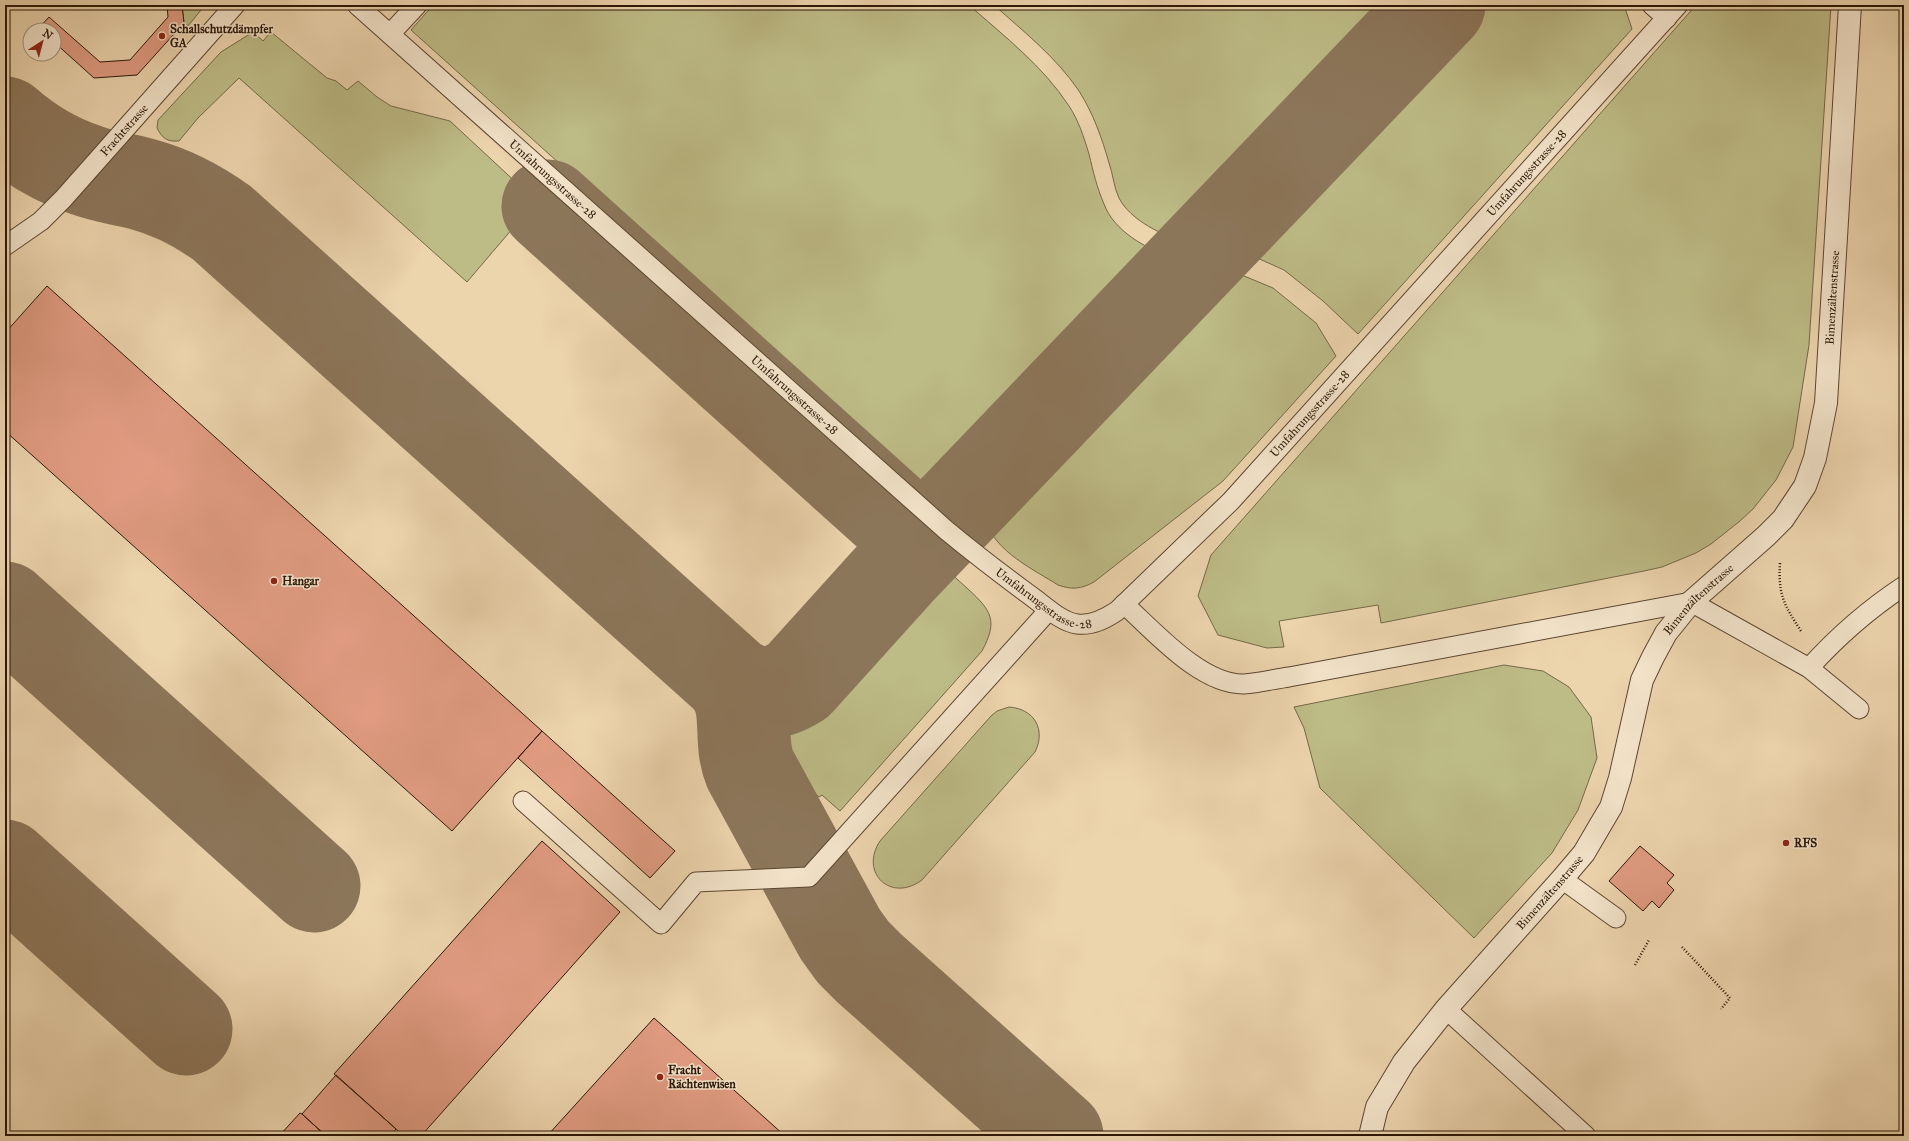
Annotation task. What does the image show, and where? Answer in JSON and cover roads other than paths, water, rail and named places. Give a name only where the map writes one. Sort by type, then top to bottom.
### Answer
[{"type":"street","name":"Bimenzältenstrasse","points":[[1370,1136],[1377,1107],[1404,1062],[1446,1010],[1562,880],[1584,853],[1611,807],[1620,778],[1642,680],[1666,633],[1691,602],[1762,540],[1783,519],[1805,486],[1815,458],[1826,403],[1850,5]]},
{"type":"lane","name":"Frachtstrasse","points":[[5,246],[41,221],[63,199],[235,5]]},
{"type":"lane","name":"Umfahrungsstrasse-28","points":[[357,5],[946,530],[991,567],[1050,610],[1076,624],[1098,622],[1109,616],[1124,604],[1231,501],[1672,12]]},
{"type":"lane","points":[[390,34],[417,5]]},
{"type":"lane","points":[[1652,5],[1672,12]]},
{"type":"lane","points":[[1815,661],[1880,602],[1904,586]]},
{"type":"lane","points":[[1124,604],[1188,662],[1216,678],[1243,684],[1297,676],[1691,602],[1815,661],[1859,709]]},
{"type":"lane","points":[[524,800],[661,924],[696,882],[809,877],[1050,610]]},
{"type":"lane","points":[[1562,880],[1616,918]]},
{"type":"lane","points":[[1446,1010],[1586,1136]]},
{"type":"place","name":"Schallschutzdämpfer GA","points":[[162,36]]},
{"type":"place","name":"Hangar","points":[[274,581]]},
{"type":"place","name":"RFS","points":[[1786,843]]},
{"type":"place","name":"Fracht Rächtenwisen","points":[[660,1077]]}]
